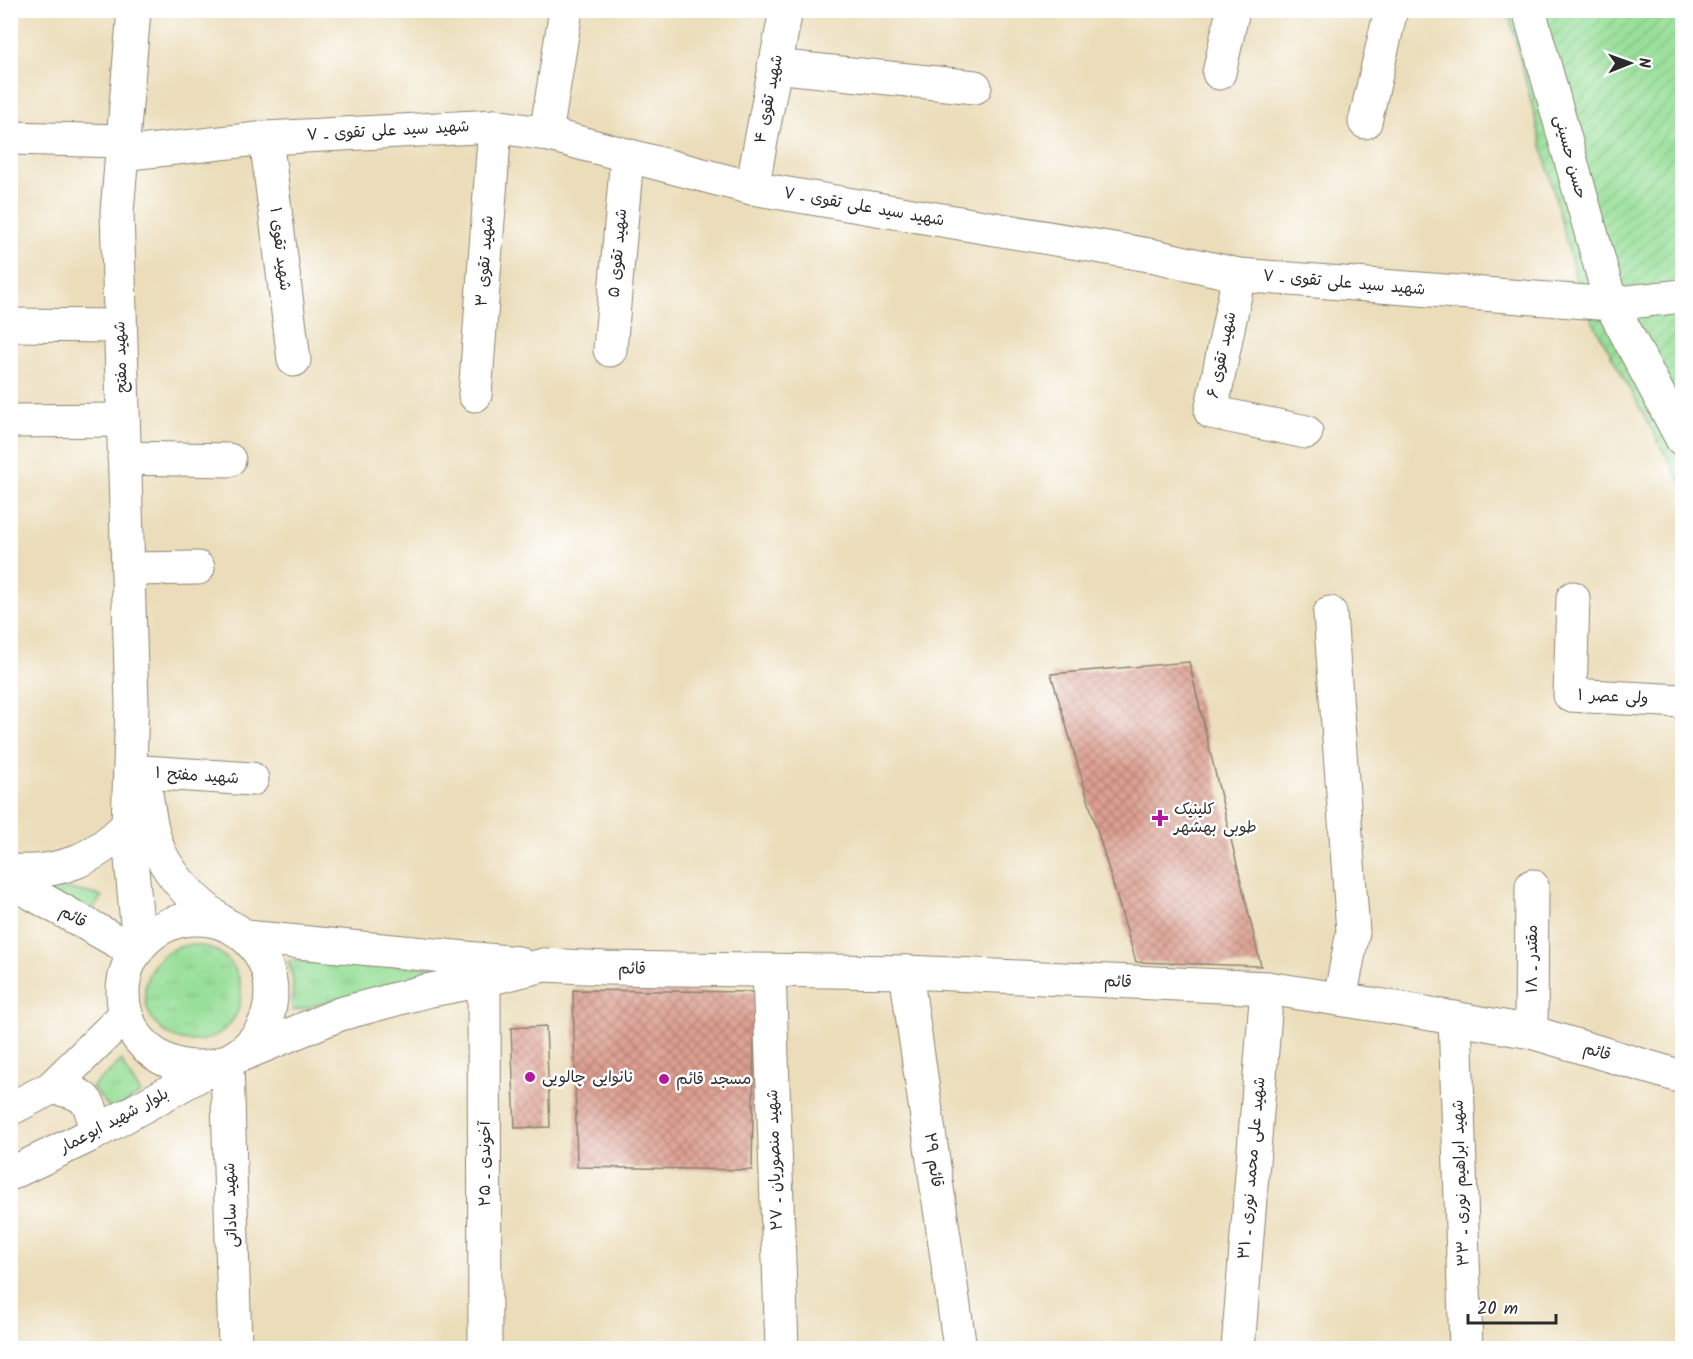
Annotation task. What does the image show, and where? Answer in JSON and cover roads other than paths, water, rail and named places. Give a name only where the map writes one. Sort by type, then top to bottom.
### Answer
[{"type":"street","name":"شهید مفتح","points":[[132,704],[117,212],[134,10]]},
{"type":"street","points":[[546,134],[566,10]]},
{"type":"street","name":"شهید تقوی ۴","points":[[752,188],[786,10]]},
{"type":"street","points":[[1219,73],[1233,10]]},
{"type":"street","points":[[1365,122],[1391,10]]},
{"type":"street","name":"حسن حسینی","points":[[1529,10],[1611,304],[1683,440]]},
{"type":"street","points":[[774,66],[975,87]]},
{"type":"street","name":"شهید سید علی تقوی ـ ۷","points":[[10,138],[122,148],[495,126],[546,134],[752,188],[1155,256],[1239,275],[1611,304],[1683,296]]},
{"type":"street","name":"شهید تقوی ۳","points":[[475,395],[495,126]]},
{"type":"street","name":"شهید تقوی ۱","points":[[266,138],[294,360]]},
{"type":"street","name":"شهید تقوی ۵","points":[[610,350],[627,157]]},
{"type":"street","name":"شهید تقوی ۶","points":[[1239,275],[1211,412],[1306,432]]},
{"type":"street","points":[[10,325],[120,326]]},
{"type":"street","points":[[10,421],[123,420]]},
{"type":"street","points":[[124,458],[229,460]]},
{"type":"street","points":[[128,569],[198,568]]},
{"type":"street","name":"ولی عصر ۱","points":[[1574,597],[1570,695],[1683,701]]},
{"type":"street","points":[[1330,613],[1353,932],[1340,999]]},
{"type":"street","points":[[132,704],[150,821],[160,853],[179,884],[211,914],[236,930],[261,954],[270,976],[272,999],[266,1022],[254,1041],[226,1061]]},
{"type":"street","points":[[132,704],[128,825],[138,949]]},
{"type":"street","name":"شهید مفتح ۱","points":[[143,772],[252,779]]},
{"type":"street","points":[[10,871],[34,872],[61,868],[86,858],[110,844],[128,825]]},
{"type":"street","name":"قائم","points":[[10,881],[138,949]]},
{"type":"street","name":"مقتدر ـ ۱۸","points":[[1531,1032],[1532,886]]},
{"type":"street","points":[[202,918],[236,930],[544,965],[426,991],[340,1014],[226,1061],[193,1068],[171,1063],[151,1052],[135,1035],[126,1014],[123,991],[128,967],[138,949],[157,930],[179,921],[202,918]]},
{"type":"street","name":"قائم","points":[[544,965],[606,968],[906,972],[1267,988],[1531,1032],[1683,1077]]},
{"type":"street","name":"شهید منصوریان ـ ۲۷","points":[[769,971],[782,1348]]},
{"type":"street","name":"قائم ۲۹","points":[[906,972],[960,1348]]},
{"type":"street","name":"آخوندی ـ ۲۵","points":[[484,980],[485,1348]]},
{"type":"street","name":"شهید علی محمد نوری ـ ۳۱","points":[[1238,1348],[1267,988]]},
{"type":"street","points":[[10,1108],[51,1088],[126,1014]]},
{"type":"street","name":"شهید ابراهیم نوری ـ ۳۳","points":[[1455,1018],[1466,1348]]},
{"type":"street","name":"بلوار شهید ابوعمار","points":[[10,1174],[93,1134],[226,1061]]},
{"type":"street","name":"شهید ساداتی","points":[[226,1061],[235,1348]]},
{"type":"street","points":[[51,1088],[69,1090],[85,1100],[94,1116],[93,1134]]},
{"type":"place","name":"کلینیک طوبی بهشهر","points":[[1160,818]]},
{"type":"place","name":"نانوایی چالویی","points":[[530,1077]]},
{"type":"place","name":"مسجد قائم","points":[[664,1079]]}]
